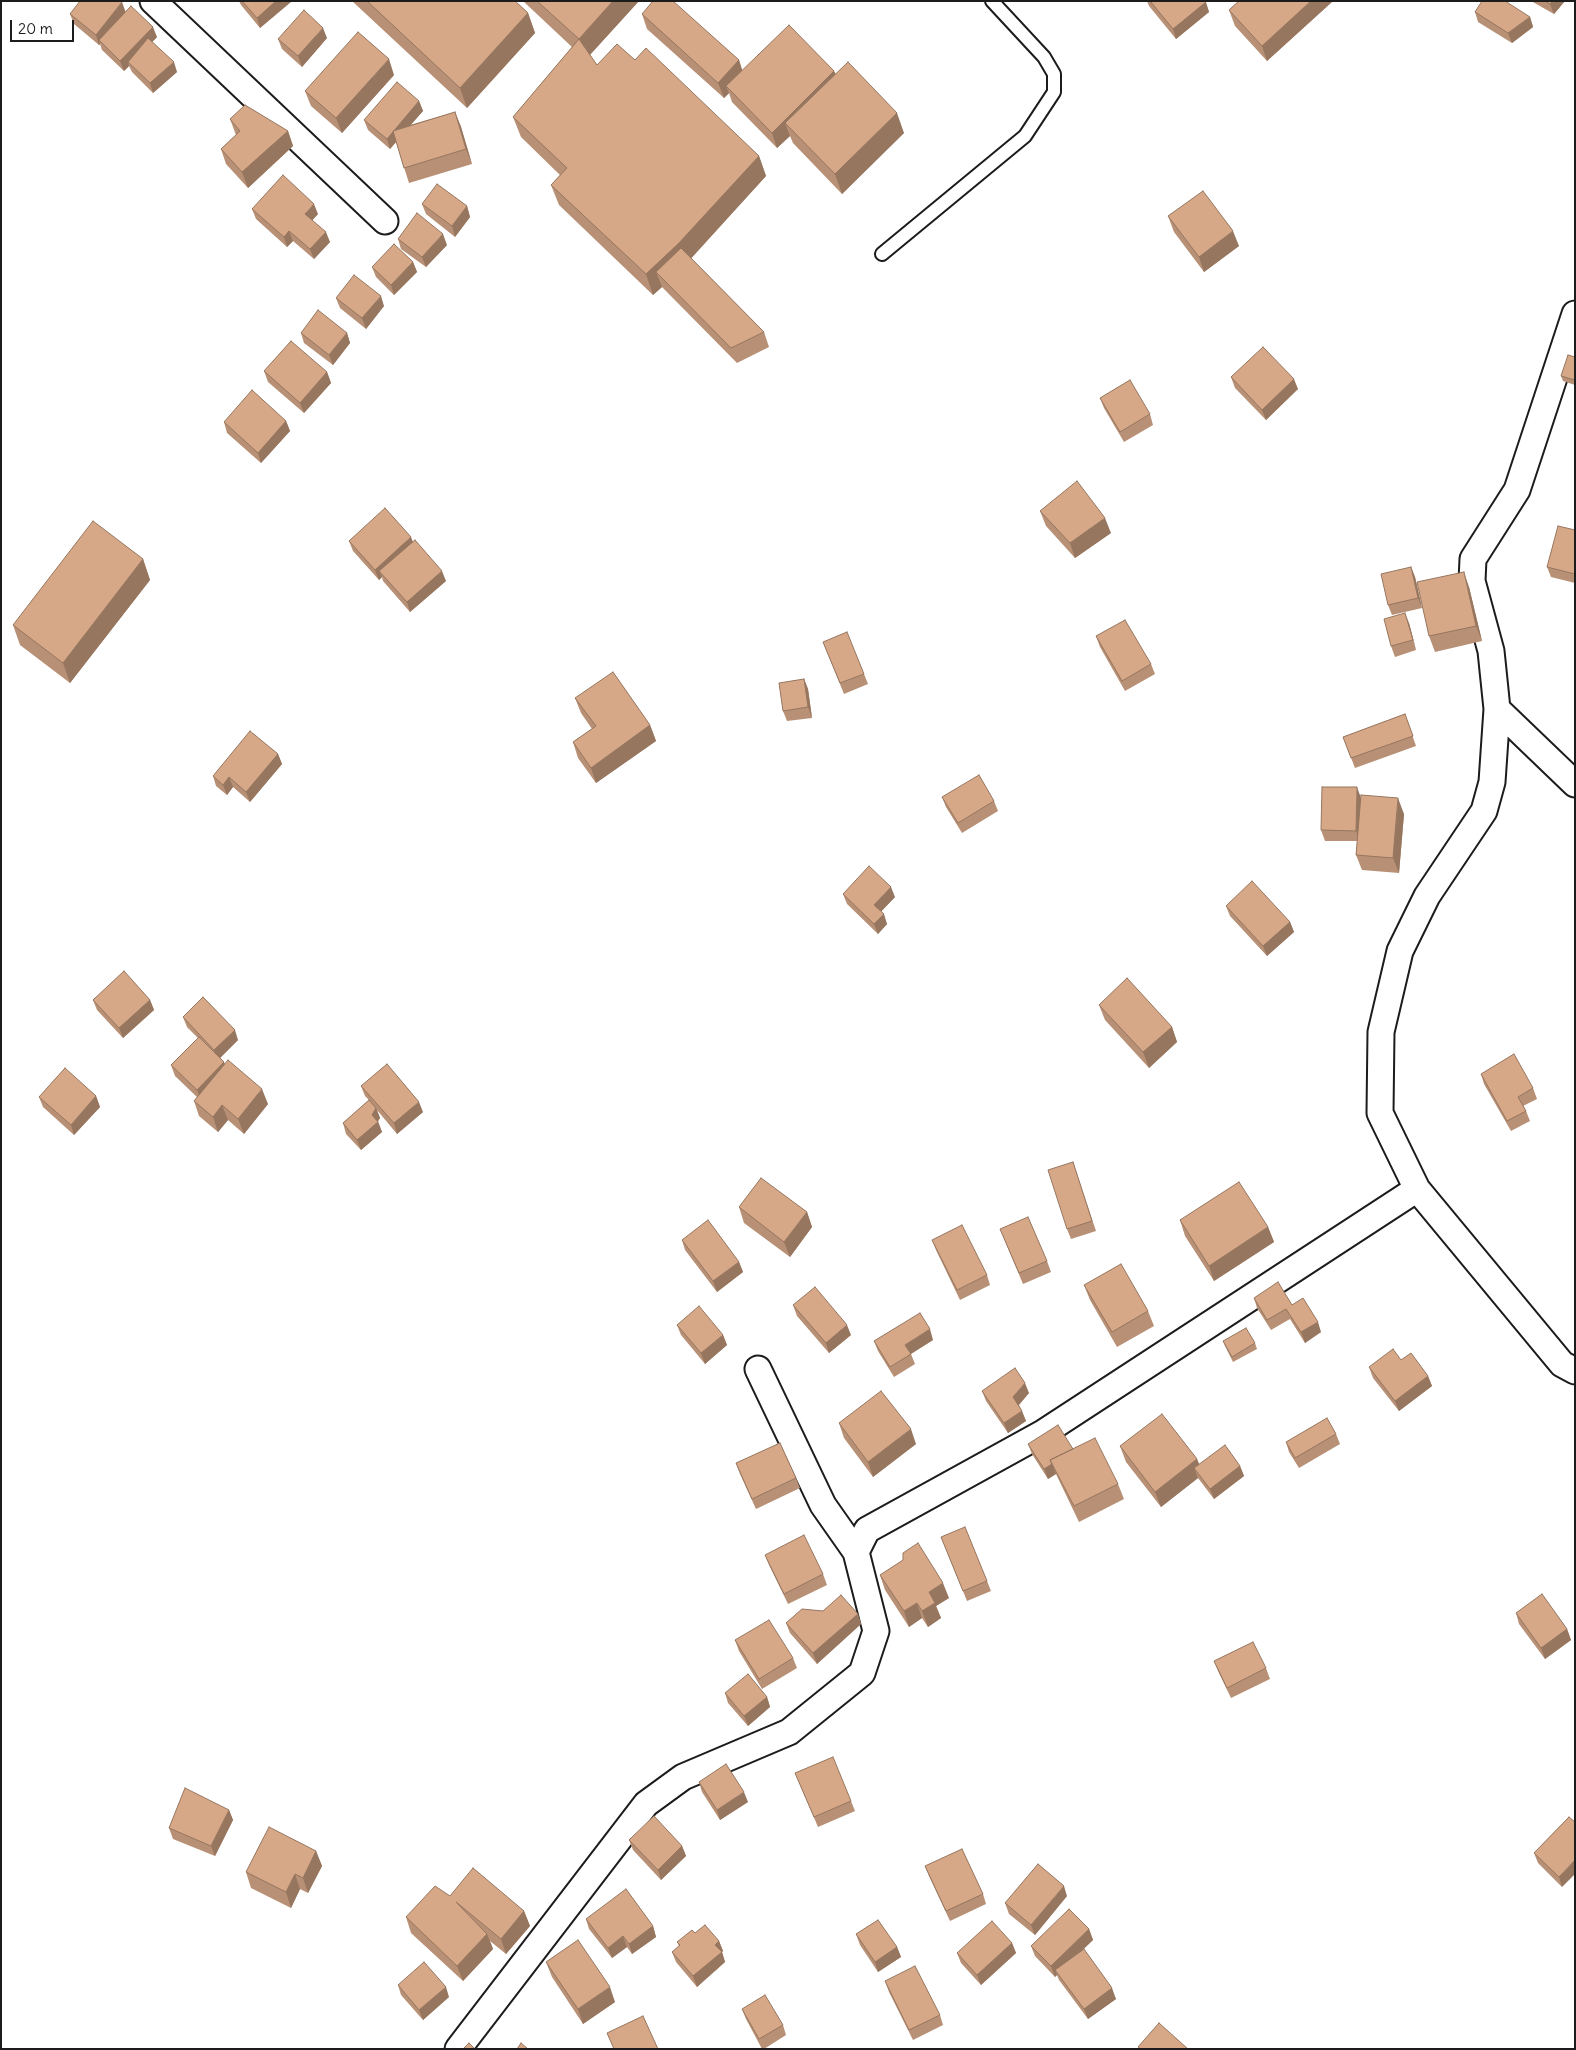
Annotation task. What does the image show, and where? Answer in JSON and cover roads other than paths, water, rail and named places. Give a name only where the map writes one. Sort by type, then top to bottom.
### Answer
[{"type":"street","points":[[152,1],[385,221]]},
{"type":"street","points":[[1575,314],[1517,490],[1473,559],[1472,581],[1491,651],[1497,709],[1492,782],[1484,811],[1427,896],[1400,950],[1381,1032],[1380,1113],[1417,1189],[1562,1364],[1575,1371]]},
{"type":"street","points":[[1497,709],[1575,784]]},
{"type":"street","points":[[856,1552],[867,1530],[1043,1433],[1417,1189]]},
{"type":"street","points":[[458,2049],[646,1804],[683,1777],[789,1732],[862,1673],[876,1631],[856,1552],[823,1505],[758,1369]]},
{"type":"lane","points":[[882,254],[1025,136],[1054,92],[1054,74],[1044,57],[992,1]]}]
